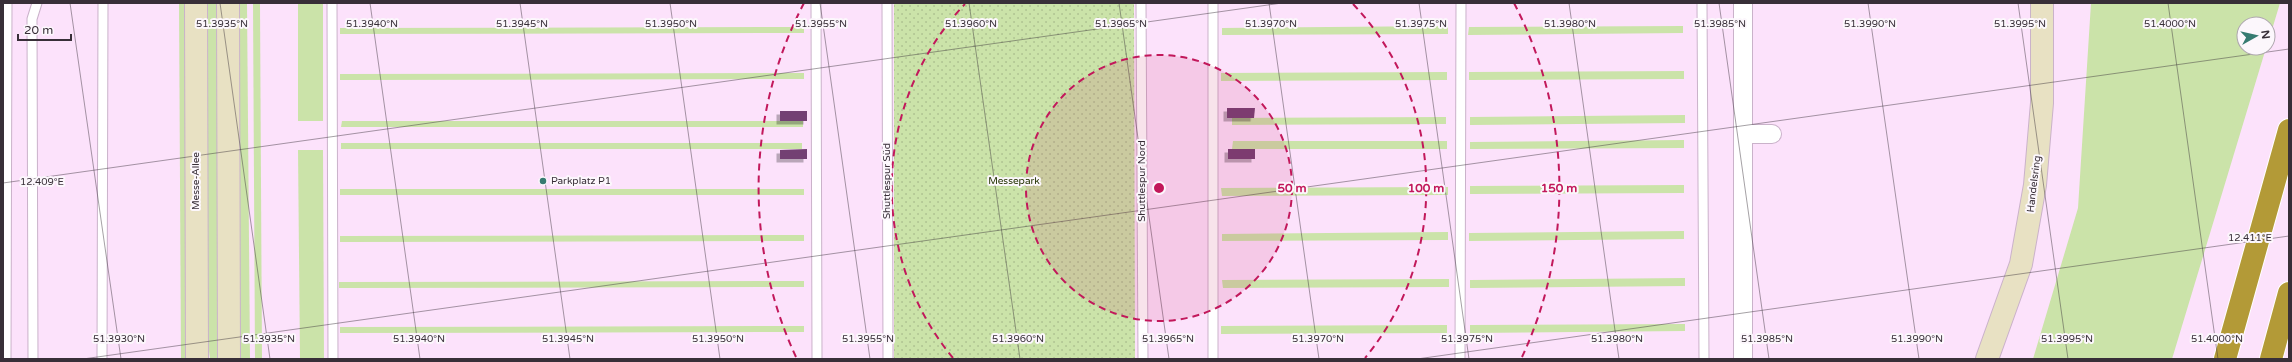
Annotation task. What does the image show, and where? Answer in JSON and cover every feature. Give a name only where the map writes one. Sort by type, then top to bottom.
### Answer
[{"type":"highway","points":[[2225,359],[2289,130]]},
{"type":"highway","points":[[2270,359],[2289,293]]},
{"type":"main road","name":"Messe-Allee","points":[[196,3],[197,359]]},
{"type":"main road","points":[[228,3],[229,359]]},
{"type":"main road","name":"Handelsring","points":[[1987,359],[2021,264],[2036,185],[2042,103],[2042,3]]},
{"type":"street","points":[[1743,3],[1743,359]]},
{"type":"street","points":[[1743,134],[1772,134]]},
{"type":"lane","points":[[6,359],[7,3]]},
{"type":"lane","points":[[33,359],[32,19],[37,3]]},
{"type":"lane","points":[[102,359],[103,3]]},
{"type":"lane","points":[[332,3],[333,359]]},
{"type":"lane","points":[[816,3],[818,359]]},
{"type":"lane","name":"Shuttlespur Süd","points":[[887,3],[888,359]]},
{"type":"lane","name":"Shuttlespur Nord","points":[[1141,3],[1143,359]]},
{"type":"lane","points":[[1212,3],[1213,359]]},
{"type":"lane","points":[[1460,359],[1461,3]]},
{"type":"lane","points":[[1702,3],[1704,359]]},
{"type":"green space","points":[[179,3],[188,3],[189,359],[181,359]]},
{"type":"green space","points":[[205,3],[220,3],[220,359],[210,359],[207,335]]},
{"type":"green space","points":[[237,3],[247,3],[250,359],[237,359]]},
{"type":"green space","points":[[253,3],[260,3],[262,359],[255,359]]},
{"type":"green space","points":[[298,3],[323,3],[323,121],[298,121]]},
{"type":"green space","name":"Messepark","points":[[894,3],[1134,3],[1135,359],[894,359]]},
{"type":"green space","points":[[2091,3],[2280,3],[2276,16],[2236,16],[2236,56],[2264,56],[2172,359],[2033,359],[2078,208]]},
{"type":"green space","points":[[1448,26],[1448,34],[1222,35],[1222,28]]},
{"type":"green space","points":[[1683,26],[1683,33],[1468,35],[1469,27]]},
{"type":"green space","points":[[804,27],[804,33],[340,34],[340,28]]},
{"type":"green space","points":[[1684,71],[1684,79],[1469,80],[1469,72]]},
{"type":"green space","points":[[1447,72],[1447,80],[1221,81],[1221,73]]},
{"type":"green space","points":[[804,73],[804,79],[340,80],[340,74]]},
{"type":"green space","points":[[1685,115],[1685,123],[1470,125],[1470,117]]},
{"type":"green space","points":[[1446,117],[1446,124],[1232,125],[1232,118]]},
{"type":"green space","points":[[342,121],[803,121],[803,127],[341,127]]},
{"type":"green space","points":[[1684,140],[1684,148],[1470,149],[1470,142]]},
{"type":"green space","points":[[1233,141],[1447,141],[1447,149],[1232,149]]},
{"type":"green space","points":[[341,143],[802,143],[802,149],[341,149]]},
{"type":"green space","points":[[298,150],[323,150],[324,359],[300,359]]},
{"type":"green space","points":[[1684,185],[1684,193],[1470,194],[1470,186]]},
{"type":"green space","points":[[1448,187],[1448,195],[1222,196],[1221,188]]},
{"type":"green space","points":[[340,189],[804,189],[804,195],[340,195]]},
{"type":"green space","points":[[1684,231],[1684,239],[1469,241],[1469,233]]},
{"type":"green space","points":[[1448,232],[1448,240],[1222,241],[1222,234]]},
{"type":"green space","points":[[804,235],[804,241],[340,242],[340,236]]},
{"type":"green space","points":[[1685,278],[1685,286],[1470,288],[1470,280]]},
{"type":"green space","points":[[1449,279],[1449,287],[1223,288],[1222,280]]},
{"type":"green space","points":[[804,281],[804,287],[339,288],[339,282]]},
{"type":"green space","points":[[1685,324],[1685,331],[1470,333],[1470,325]]},
{"type":"green space","points":[[1447,325],[1447,333],[1221,334],[1221,326]]},
{"type":"green space","points":[[804,326],[804,332],[340,333],[340,327]]},
{"type":"building","points":[[1227,108],[1255,108],[1254,118],[1227,118]]},
{"type":"building","points":[[780,111],[807,111],[807,121],[780,121]]},
{"type":"building","points":[[807,149],[807,159],[780,159],[780,150]]},
{"type":"building","points":[[1228,149],[1255,149],[1255,159],[1228,159]]},
{"type":"place","name":"Parkplatz P1","points":[[543,181]]}]
